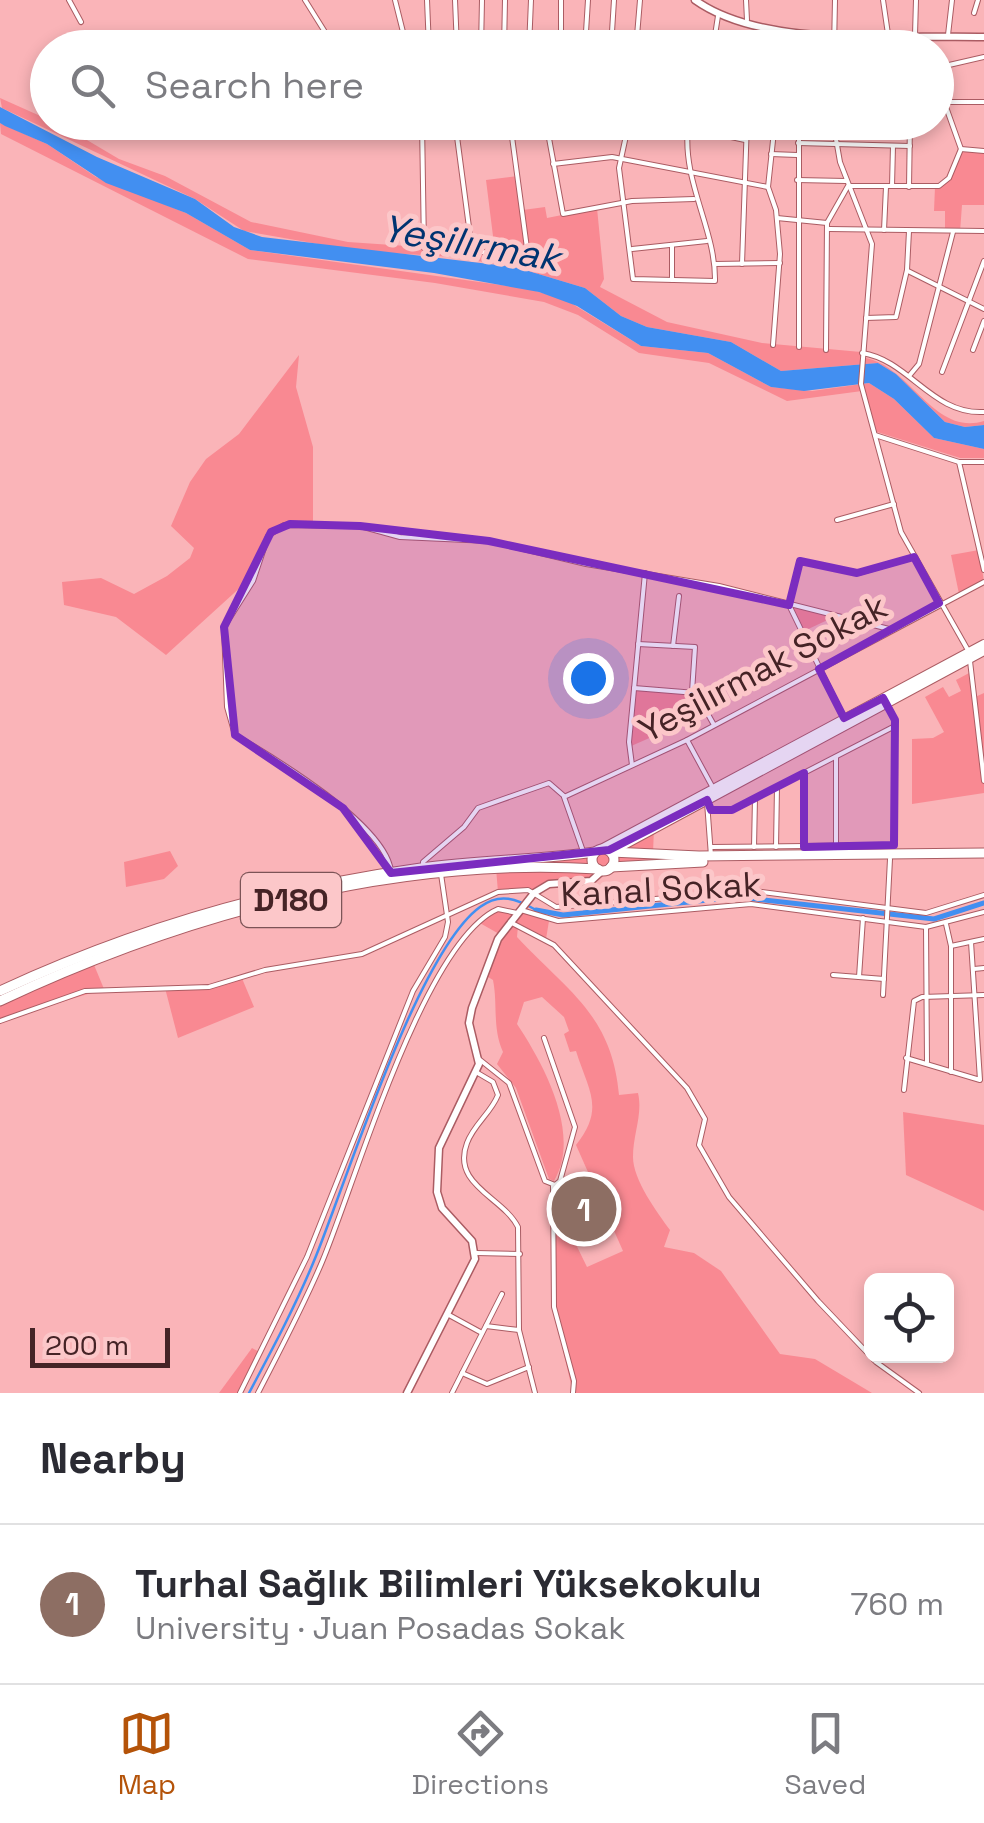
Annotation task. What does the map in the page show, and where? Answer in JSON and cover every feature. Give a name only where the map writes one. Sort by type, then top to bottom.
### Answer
[{"type":"highway","name":"D180","points":[[0,991],[178,921],[307,888],[392,872],[598,851],[984,856]]},
{"type":"highway","points":[[598,851],[592,860],[604,869]]},
{"type":"highway","points":[[598,851],[604,869]]},
{"type":"highway","name":"D180","points":[[0,1001],[116,951],[208,921],[320,893],[516,867],[604,869],[892,853]]},
{"type":"main road","points":[[598,851],[706,800],[984,648]]},
{"type":"main road","points":[[598,851],[844,718],[885,701]]},
{"type":"street","points":[[69,0],[81,22]]},
{"type":"street","points":[[305,0],[324,30]]},
{"type":"street","points":[[395,0],[402,30]]},
{"type":"street","points":[[427,0],[428,30]]},
{"type":"street","points":[[455,0],[456,30]]},
{"type":"street","points":[[481,30],[482,0]]},
{"type":"street","points":[[505,30],[506,0]]},
{"type":"street","points":[[530,30],[531,0]]},
{"type":"street","points":[[561,0],[561,30]]},
{"type":"street","points":[[586,30],[588,0]]},
{"type":"street","points":[[612,30],[614,0]]},
{"type":"street","points":[[638,30],[640,0]]},
{"type":"street","points":[[694,0],[718,16],[748,25],[794,30]]},
{"type":"street","points":[[746,0],[748,25]]},
{"type":"street","points":[[834,30],[835,0]]},
{"type":"street","points":[[883,0],[886,30]]},
{"type":"street","points":[[914,30],[916,0]]},
{"type":"street","points":[[949,30],[952,0]]},
{"type":"street","points":[[974,13],[978,0]]},
{"type":"street","points":[[716,30],[718,16]]},
{"type":"street","points":[[954,36],[984,38]]},
{"type":"street","points":[[954,64],[984,57]]},
{"type":"street","points":[[954,102],[984,102]]},
{"type":"street","points":[[954,135],[961,150]]},
{"type":"street","points":[[423,140],[424,248],[472,250],[529,263],[512,140]]},
{"type":"street","points":[[458,140],[472,250]]},
{"type":"street","points":[[549,140],[561,210],[567,214],[624,202],[696,199]]},
{"type":"street","points":[[624,140],[620,158],[632,279],[715,282],[715,264],[690,168],[689,140]]},
{"type":"street","points":[[742,264],[746,140]]},
{"type":"street","points":[[773,140],[768,187],[777,218],[780,263],[773,344]]},
{"type":"street","points":[[798,140],[798,347]]},
{"type":"street","points":[[834,140],[847,184],[868,230],[872,255],[860,360],[861,384],[894,504],[914,557],[969,656],[984,781]]},
{"type":"street","points":[[909,187],[910,140]]},
{"type":"street","points":[[798,143],[910,146]]},
{"type":"street","points":[[884,230],[893,146]]},
{"type":"street","points":[[961,150],[984,151]]},
{"type":"street","points":[[797,180],[889,187],[944,184],[961,150]]},
{"type":"street","points":[[771,154],[798,155]]},
{"type":"street","points":[[553,164],[620,158],[690,168],[768,187]]},
{"type":"street","points":[[826,350],[828,226],[847,184]]},
{"type":"street","points":[[777,218],[868,230],[984,231]]},
{"type":"street","points":[[866,318],[896,317],[907,270],[909,231]]},
{"type":"street","points":[[909,376],[919,364],[954,232]]},
{"type":"street","points":[[632,249],[708,241]]},
{"type":"street","points":[[672,245],[672,280]]},
{"type":"street","points":[[942,372],[984,261]]},
{"type":"street","points":[[715,264],[780,263]]},
{"type":"street","points":[[907,270],[984,310]]},
{"type":"street","points":[[973,350],[984,321]]},
{"type":"street","points":[[861,352],[888,360],[942,402],[984,412]]},
{"type":"street","points":[[874,435],[959,462],[984,462]]},
{"type":"street","points":[[959,462],[984,570]]},
{"type":"street","points":[[837,520],[894,504]]},
{"type":"street","points":[[392,872],[377,844],[343,808],[307,779],[235,735],[227,707],[224,627],[253,581],[271,532],[290,524],[368,527],[393,536],[489,540],[889,628]]},
{"type":"street","points":[[844,718],[789,605],[800,561],[858,573],[914,557]]},
{"type":"street","points":[[632,765],[629,742],[645,573]]},
{"type":"street","name":"Yeşilırmak Sokak","points":[[423,868],[423,862],[485,805],[549,782],[564,796],[686,740],[889,628],[984,582]]},
{"type":"street","points":[[672,646],[680,596]]},
{"type":"street","points":[[638,644],[695,647],[692,692]]},
{"type":"street","points":[[634,688],[692,692],[701,698],[714,725]]},
{"type":"street","points":[[882,994],[892,853],[895,726],[885,701]]},
{"type":"street","points":[[711,810],[732,810],[895,726]]},
{"type":"street","points":[[686,740],[713,788]]},
{"type":"street","points":[[836,757],[836,847]]},
{"type":"street","points":[[804,773],[804,847]]},
{"type":"street","points":[[776,847],[777,787]]},
{"type":"street","points":[[564,796],[598,851]]},
{"type":"street","points":[[754,847],[755,798]]},
{"type":"street","points":[[706,800],[711,810],[710,852],[754,847],[836,847],[892,853]]},
{"type":"street","points":[[418,1393],[408,1390],[476,1253],[472,1242],[442,1208],[437,1192],[441,1142],[476,1072],[479,1058],[470,1015],[492,952],[531,896],[549,884],[590,881],[604,869]]},
{"type":"street","points":[[240,1393],[307,1256],[414,992],[445,937],[441,874]]},
{"type":"street","points":[[0,1021],[91,990],[209,987],[265,970],[362,954],[498,892],[531,896],[561,907],[738,890],[933,912],[984,895]]},
{"type":"street","name":"Kanal Sokak","points":[[520,910],[540,919],[558,921],[751,904],[926,927],[984,912]]},
{"type":"street","points":[[258,1393],[322,1263],[415,1023],[442,968],[464,935],[485,916],[498,909],[520,910]]},
{"type":"street","points":[[859,977],[863,918]]},
{"type":"street","points":[[510,922],[554,945],[692,1094],[706,1120],[698,1141],[704,1158],[729,1197],[866,1352],[919,1393]]},
{"type":"street","points":[[946,924],[951,946],[951,1072]]},
{"type":"street","points":[[926,927],[927,1062]]},
{"type":"street","points":[[951,946],[984,940]]},
{"type":"street","points":[[906,1058],[980,1080],[971,942]]},
{"type":"street","points":[[974,968],[984,968]]},
{"type":"street","points":[[833,976],[884,978]]},
{"type":"street","points":[[904,1090],[912,1005],[926,996],[984,995]]},
{"type":"street","points":[[544,1038],[575,1127],[560,1181],[553,1186]]},
{"type":"street","points":[[479,1058],[506,1077],[545,1180],[553,1186]]},
{"type":"street","points":[[476,1072],[496,1085],[498,1095],[466,1144],[465,1169],[473,1182],[514,1219],[520,1254],[519,1330],[535,1393]]},
{"type":"street","points":[[553,1186],[554,1307],[574,1381],[573,1393]]},
{"type":"street","points":[[476,1253],[520,1254]]},
{"type":"street","points":[[452,1393],[502,1294]]},
{"type":"street","points":[[448,1315],[482,1333]]},
{"type":"street","points":[[486,1326],[519,1330]]},
{"type":"street","points":[[462,1373],[487,1384],[529,1367]]},
{"type":"highlighted area","points":[[290,524],[360,526],[489,541],[789,605],[800,561],[857,573],[914,557],[939,603],[819,669],[844,718],[883,698],[895,720],[894,845],[804,847],[804,773],[732,810],[711,810],[707,800],[609,850],[391,873],[343,808],[235,735],[224,627],[271,532]]},
{"type":"shaded area","points":[[0,98],[30,111],[30,121],[2,108]]},
{"type":"shaded area","points":[[0,123],[30,136],[30,140],[47,144],[96,177],[186,213],[250,250],[529,289],[566,300],[641,346],[708,353],[771,387],[812,391],[869,383],[894,399],[934,438],[984,449],[984,458],[960,458],[874,431],[862,391],[787,401],[709,363],[639,353],[578,315],[544,302],[435,283],[248,259],[1,134]]},
{"type":"shaded area","points":[[70,140],[87,140],[251,222],[348,242],[495,252],[486,180],[518,176],[523,210],[545,207],[547,218],[597,208],[604,279],[600,287],[667,322],[762,343],[861,352],[861,357],[878,362],[894,372],[950,419],[966,423],[984,421],[984,425],[965,427],[945,422],[896,374],[878,363],[781,371],[731,342],[647,327],[621,316],[585,288],[515,267],[453,257],[358,251],[244,231],[195,199]]},
{"type":"shaded area","points":[[961,149],[984,151],[984,205],[962,205],[960,232],[945,232],[945,211],[934,211],[935,187],[949,178]]},
{"type":"shaded area","points":[[299,355],[296,387],[313,447],[313,526],[284,525],[271,532],[249,588],[244,584],[166,655],[116,617],[64,605],[62,582],[101,578],[134,594],[190,558],[194,548],[171,526],[190,482],[206,459],[239,434]]},
{"type":"shaded area","points":[[979,550],[984,582],[959,594],[951,555]]},
{"type":"shaded area","points":[[789,605],[836,616],[802,632]]},
{"type":"shaded area","points":[[971,672],[975,697],[984,693],[984,793],[912,804],[912,739],[933,738],[944,732],[925,697],[943,687],[949,697],[961,691],[956,680]]},
{"type":"shaded area","points":[[634,688],[690,691],[701,698],[657,718],[663,732],[629,747]]},
{"type":"shaded area","points":[[654,828],[653,853],[683,855],[683,863],[611,867],[591,881],[558,883],[534,893],[516,889],[498,892],[496,868],[535,866],[535,858],[603,848]]},
{"type":"shaded area","points":[[170,851],[178,866],[164,879],[126,887],[124,862]]},
{"type":"shaded area","points":[[498,909],[517,913],[520,910],[549,921],[546,939],[518,926],[517,937],[597,1023],[615,1067],[619,1095],[638,1093],[634,1166],[670,1230],[664,1247],[694,1253],[721,1271],[780,1354],[815,1359],[872,1393],[573,1393],[554,1312],[551,1213],[562,1216],[587,1267],[623,1251],[576,1145],[590,1120],[592,1100],[576,1051],[570,1052],[564,1017],[542,997],[524,1002],[517,1024],[548,1078],[561,1121],[562,1162],[554,1181],[549,1179],[516,1088],[497,1064],[503,1052],[493,980],[483,974],[501,935],[478,922]]},
{"type":"shaded area","points":[[92,960],[104,989],[0,1021],[0,1001]]},
{"type":"shaded area","points":[[241,976],[254,1007],[178,1038],[165,988],[200,988]]},
{"type":"shaded area","points":[[903,1112],[984,1125],[984,1211],[906,1175]]},
{"type":"shaded area","points":[[252,1348],[261,1353],[240,1393],[219,1393]]},
{"type":"water","points":[[0,107],[30,122],[30,137],[5,126],[0,123]]},
{"type":"water","points":[[38,140],[64,140],[195,199],[234,227],[262,237],[515,267],[585,288],[621,316],[647,327],[731,342],[781,371],[878,363],[896,374],[945,422],[965,427],[984,425],[984,449],[934,438],[894,399],[869,383],[804,391],[771,387],[708,353],[641,346],[577,306],[539,292],[434,273],[250,250],[186,213],[106,183]]},
{"type":"waterway","points":[[536,910],[563,915],[737,897],[934,919],[984,903]]},
{"type":"waterway","points":[[249,1393],[309,1274],[387,1069],[433,969],[456,932],[487,902],[508,899],[536,910]]},
{"type":"place","name":"Turhal Sağlık Bilimleri Yüksekokulu","points":[[584,1209]]},
{"type":"water label","name":"Yeşilırmak","points":[[471,243]]}]
